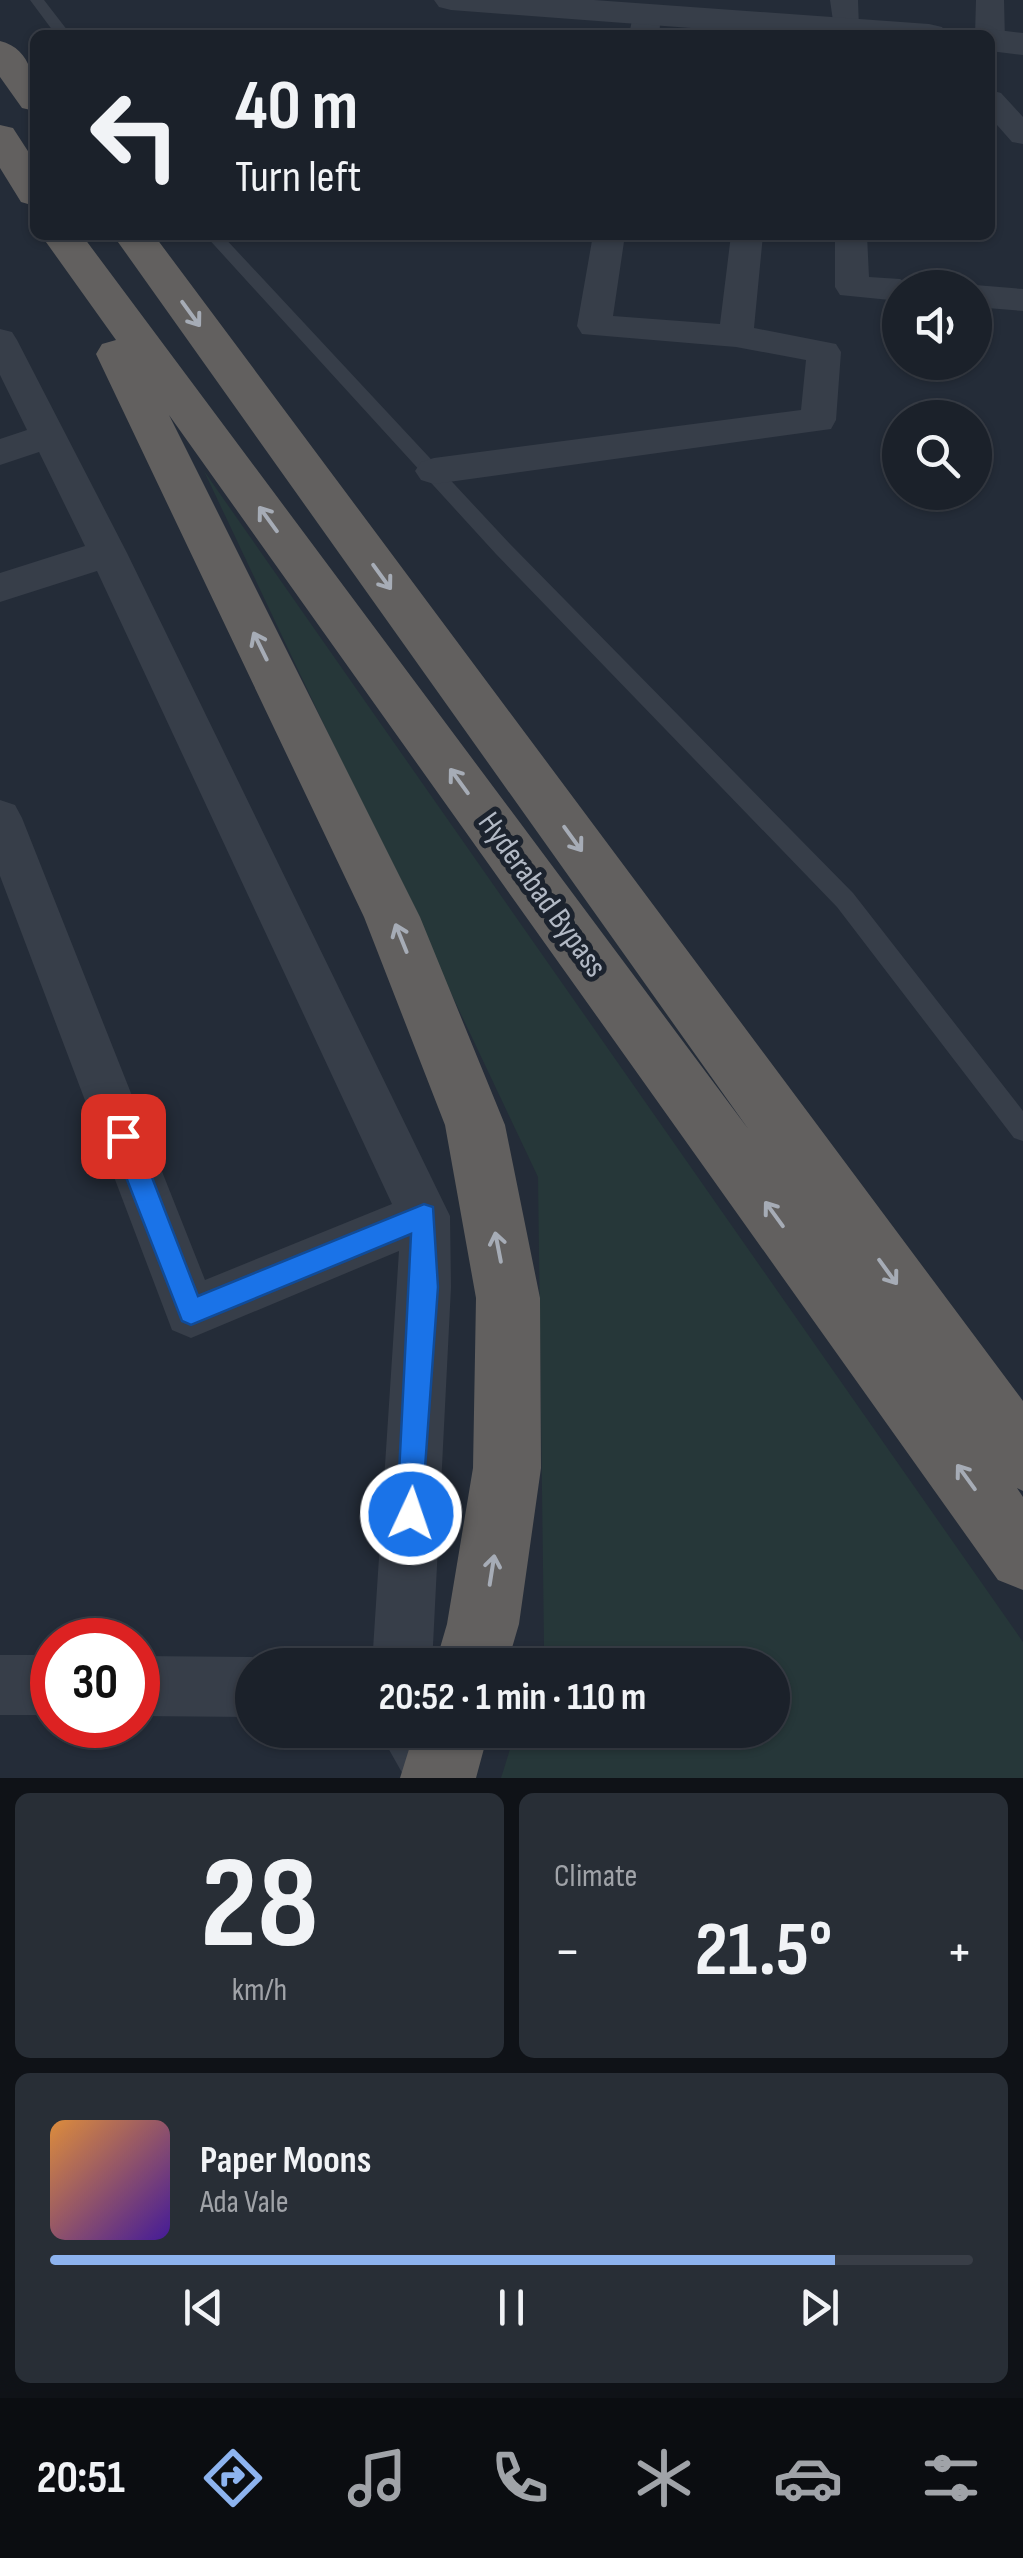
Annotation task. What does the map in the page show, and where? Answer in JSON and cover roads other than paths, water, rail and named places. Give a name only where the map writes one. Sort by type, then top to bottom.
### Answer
[{"type":"highway","points":[[0,52],[30,93]]},
{"type":"highway","points":[[0,136],[30,186]]},
{"type":"highway","points":[[62,240],[392,916],[475,1125],[508,1298],[507,1468],[477,1648]]},
{"type":"highway","name":"Hyderabad Bypass","points":[[64,240],[1023,1556]]},
{"type":"highway","name":"Hyderabad Bypass","points":[[138,240],[1023,1457]]},
{"type":"street","points":[[452,0],[772,30],[829,23],[887,30]]},
{"type":"street","points":[[990,0],[990,30]]},
{"type":"street","points":[[995,41],[1023,44]]},
{"type":"street","points":[[995,104],[1023,135]]},
{"type":"street","points":[[434,471],[818,420],[824,352],[736,336],[594,326],[608,240]]},
{"type":"street","points":[[736,336],[747,240]]},
{"type":"street","points":[[851,240],[852,286],[882,288]]},
{"type":"street","points":[[992,297],[1023,300]]},
{"type":"street","points":[[0,340],[108,552],[424,1216],[425,1287],[403,1648]]},
{"type":"street","points":[[0,452],[49,436]]},
{"type":"street","points":[[0,588],[108,552]]},
{"type":"street","points":[[0,818],[191,1312],[424,1216]]},
{"type":"street","points":[[0,1685],[30,1685]]},
{"type":"street","points":[[160,1686],[235,1687]]},
{"type":"lane","points":[[38,0],[60,30]]},
{"type":"lane","points":[[218,240],[503,549],[846,900],[1023,1130]]}]
